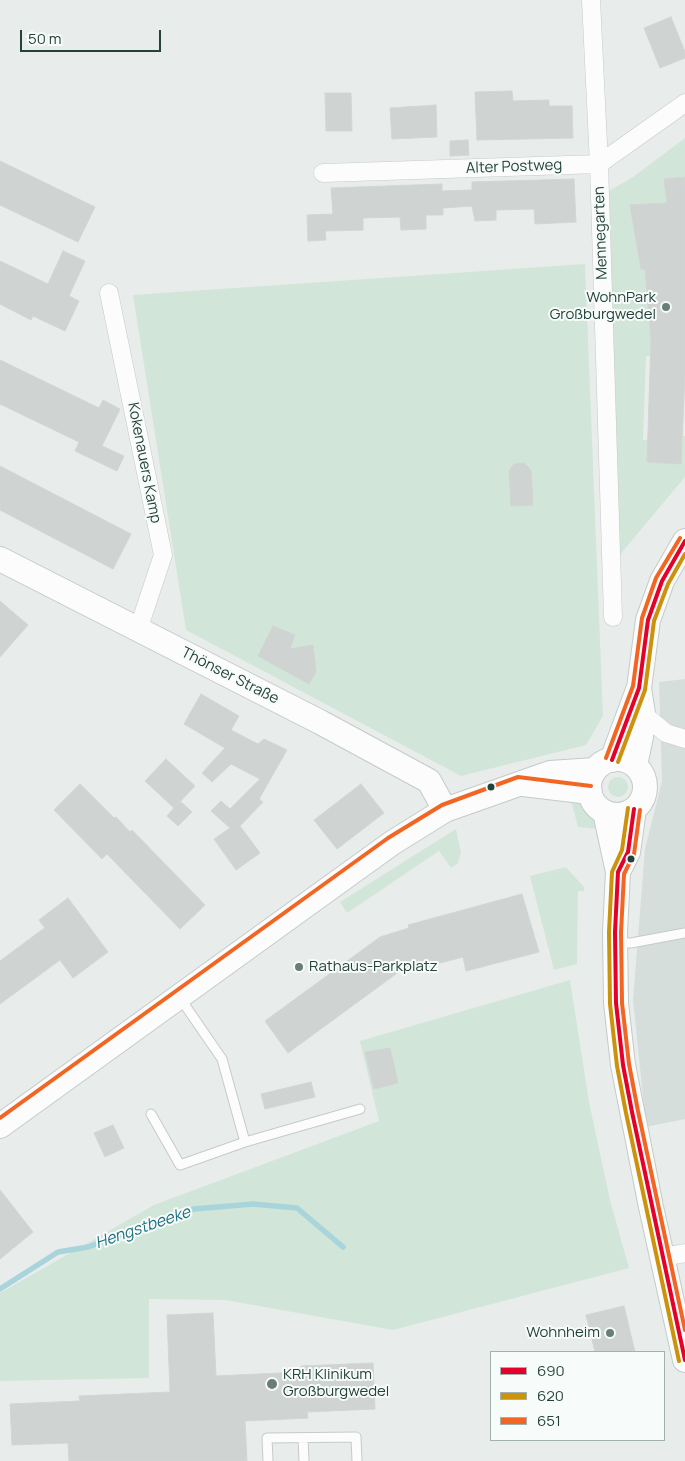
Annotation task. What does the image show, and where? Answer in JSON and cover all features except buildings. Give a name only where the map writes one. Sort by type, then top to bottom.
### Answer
[{"type":"street","name":"Mennegarten","points":[[591,0],[599,164],[613,617]]},
{"type":"street","points":[[599,164],[685,103]]},
{"type":"street","name":"Alter Postweg","points":[[323,173],[599,164]]},
{"type":"street","name":"Kokenauers Kamp","points":[[109,293],[163,555],[138,630]]},
{"type":"street","points":[[635,766],[641,737],[643,714],[639,688],[648,620],[662,581],[685,542]]},
{"type":"street","name":"Thönser Straße","points":[[0,559],[326,726],[428,781],[445,810]]},
{"type":"street","points":[[0,1126],[180,998],[392,843],[445,810],[550,773],[599,774],[620,759],[635,766],[644,779],[644,796],[634,809],[620,815],[605,812],[598,807],[599,774],[639,688]]},
{"type":"street","points":[[643,714],[666,733],[685,739]]},
{"type":"street","points":[[618,872],[628,852],[634,809]]},
{"type":"street","points":[[605,812],[618,872],[615,943],[616,1003],[623,1065],[674,1255],[685,1360]]},
{"type":"lane","points":[[615,943],[631,943],[685,933]]},
{"type":"lane","points":[[180,998],[222,1059],[244,1142]]},
{"type":"lane","points":[[152,1114],[180,1165],[244,1142],[360,1108]]},
{"type":"lane","points":[[268,1461],[267,1438],[356,1438],[357,1461]]},
{"type":"lane","points":[[303,1438],[304,1461]]},
{"type":"shaded area","points":[[685,679],[685,1119],[646,1127],[633,999],[645,849],[662,781],[659,682]]},
{"type":"green space","points":[[685,138],[685,355],[646,356],[643,440],[685,436],[685,477],[619,556],[609,191],[633,177]]},
{"type":"green space","points":[[585,264],[603,716],[586,745],[461,776],[186,630],[133,295]]},
{"type":"green space","points":[[618,777],[625,780],[628,787],[625,794],[618,797],[611,794],[608,787],[611,780]]},
{"type":"green space","points":[[571,800],[581,804],[596,818],[601,829],[578,827]]},
{"type":"green space","points":[[456,829],[461,853],[458,863],[451,868],[439,851],[347,913],[340,902]]},
{"type":"green space","points":[[566,867],[584,887],[584,891],[578,891],[577,964],[554,970],[530,876]]},
{"type":"green space","points":[[570,980],[589,1102],[610,1200],[629,1268],[393,1330],[225,1300],[149,1299],[149,1378],[0,1381],[0,1293],[154,1205],[379,1121],[360,1041]]},
{"type":"waterway","name":"Hengstbeeke","points":[[0,1289],[58,1252],[88,1247],[194,1209],[253,1204],[297,1208],[343,1247]]},
{"type":"transit line","name":"651","points":[[606,758],[633,686],[642,618],[656,578],[680,538]]},
{"type":"transit line","name":"690","points":[[612,760],[639,688],[648,620],[662,581],[685,541]]},
{"type":"transit line","name":"620","points":[[618,762],[645,690],[654,621],[668,584],[685,554]]},
{"type":"transit line","name":"651","points":[[0,1118],[388,838],[442,805],[518,777],[591,786]]},
{"type":"transit line","name":"620","points":[[628,808],[622,850],[612,872],[609,932],[610,1004],[617,1066],[626,1113],[679,1361]]},
{"type":"transit line","name":"690","points":[[634,809],[628,852],[618,872],[615,932],[616,1003],[623,1065],[632,1112],[685,1360]]},
{"type":"transit line","name":"651","points":[[640,810],[634,854],[624,874],[621,932],[622,1003],[629,1064],[638,1111],[685,1330]]},
{"type":"place","name":"WohnPark Großburgwedel","points":[[666,307]]},
{"type":"place","name":"Rathaus-Parkplatz","points":[[299,967]]},
{"type":"place","name":"Wohnheim","points":[[610,1333]]},
{"type":"place","name":"KRH Klinikum Großburgwedel","points":[[272,1384]]}]
